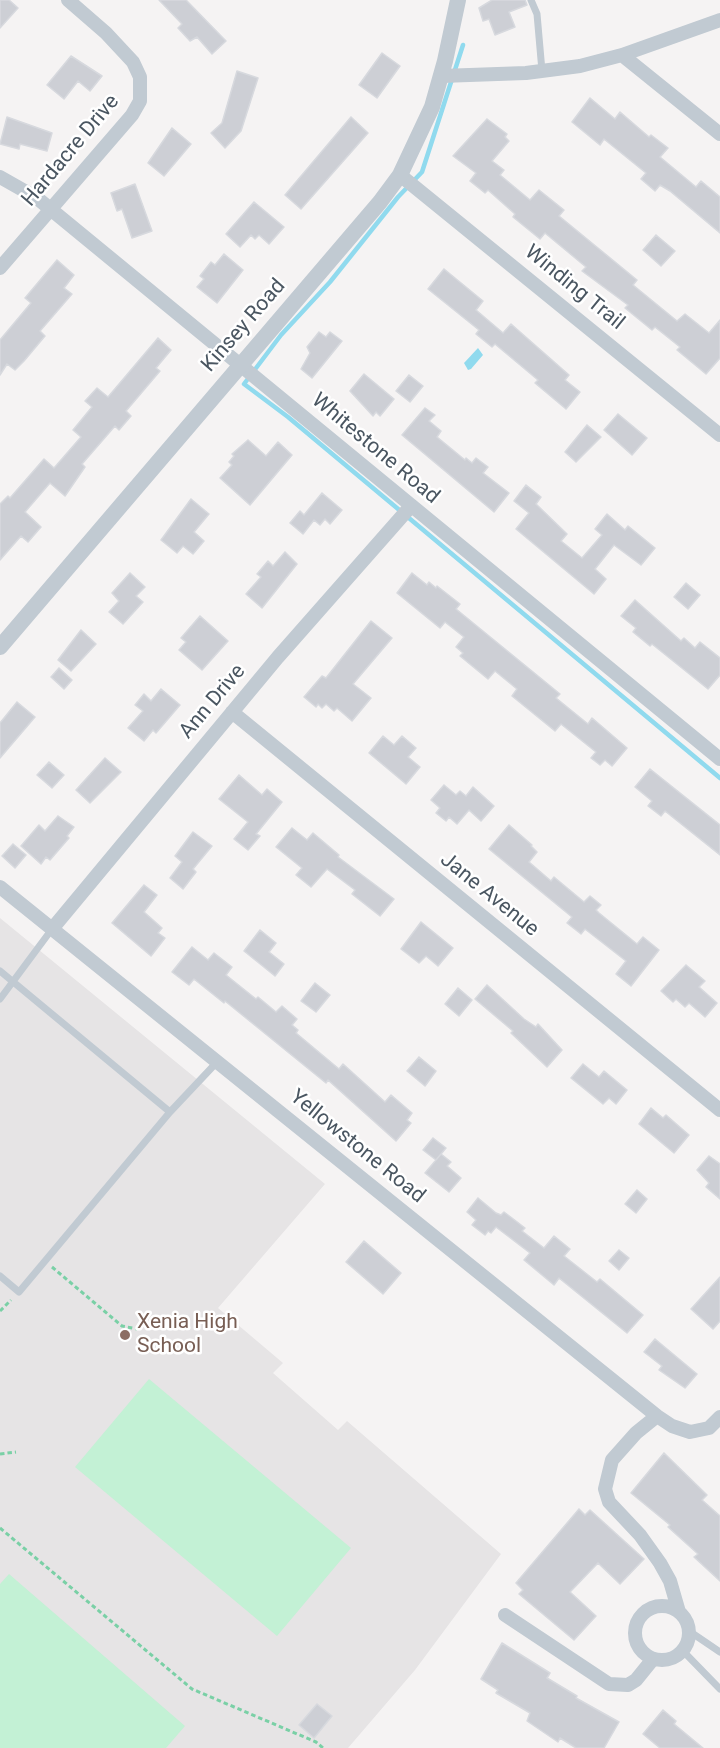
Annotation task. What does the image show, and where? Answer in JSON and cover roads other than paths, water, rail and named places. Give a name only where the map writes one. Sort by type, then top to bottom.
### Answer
[{"type":"street","name":"Hardacre Drive","points":[[0,268],[132,115],[140,101],[142,85],[140,77],[128,55],[68,0]]},
{"type":"street","name":"Kinsey Road","points":[[0,647],[380,202],[400,175],[420,138],[441,76],[458,0]]},
{"type":"street","points":[[441,76],[542,72],[580,66],[622,55],[720,20]]},
{"type":"street","points":[[622,55],[720,134]]},
{"type":"street","name":"Winding Trail","points":[[400,175],[720,435]]},
{"type":"street","name":"Whitestone Road","points":[[0,177],[50,209],[720,759]]},
{"type":"street","name":"Ann Drive","points":[[52,929],[232,712],[411,506]]},
{"type":"street","name":"Jane Avenue","points":[[232,712],[720,1110]]},
{"type":"street","name":"Yellowstone Road","points":[[0,887],[657,1416],[672,1426],[690,1432],[709,1428],[720,1417]]},
{"type":"street","points":[[657,1416],[636,1433],[612,1460],[605,1489],[609,1503],[640,1535],[660,1563],[670,1581],[679,1612],[689,1631],[683,1651],[668,1660],[653,1659],[638,1647],[635,1629],[644,1613],[662,1606],[679,1612]]},
{"type":"street","points":[[505,1615],[609,1684],[628,1685],[636,1680],[653,1659]]},
{"type":"lane","points":[[531,0],[537,14],[542,72]]},
{"type":"lane","points":[[0,999],[14,983],[37,945],[52,929]]},
{"type":"lane","points":[[0,971],[171,1112]]},
{"type":"lane","points":[[0,1276],[19,1292],[171,1112],[218,1061]]},
{"type":"lane","points":[[689,1631],[720,1652]]},
{"type":"lane","points":[[683,1651],[720,1689]]},
{"type":"water","points":[[478,348],[483,355],[468,370],[464,363]]},
{"type":"waterway","points":[[463,45],[422,172],[398,197],[330,282],[281,335],[244,384],[288,417],[720,778]]},
{"type":"place","name":"Xenia High School","points":[[125,1335]]}]
